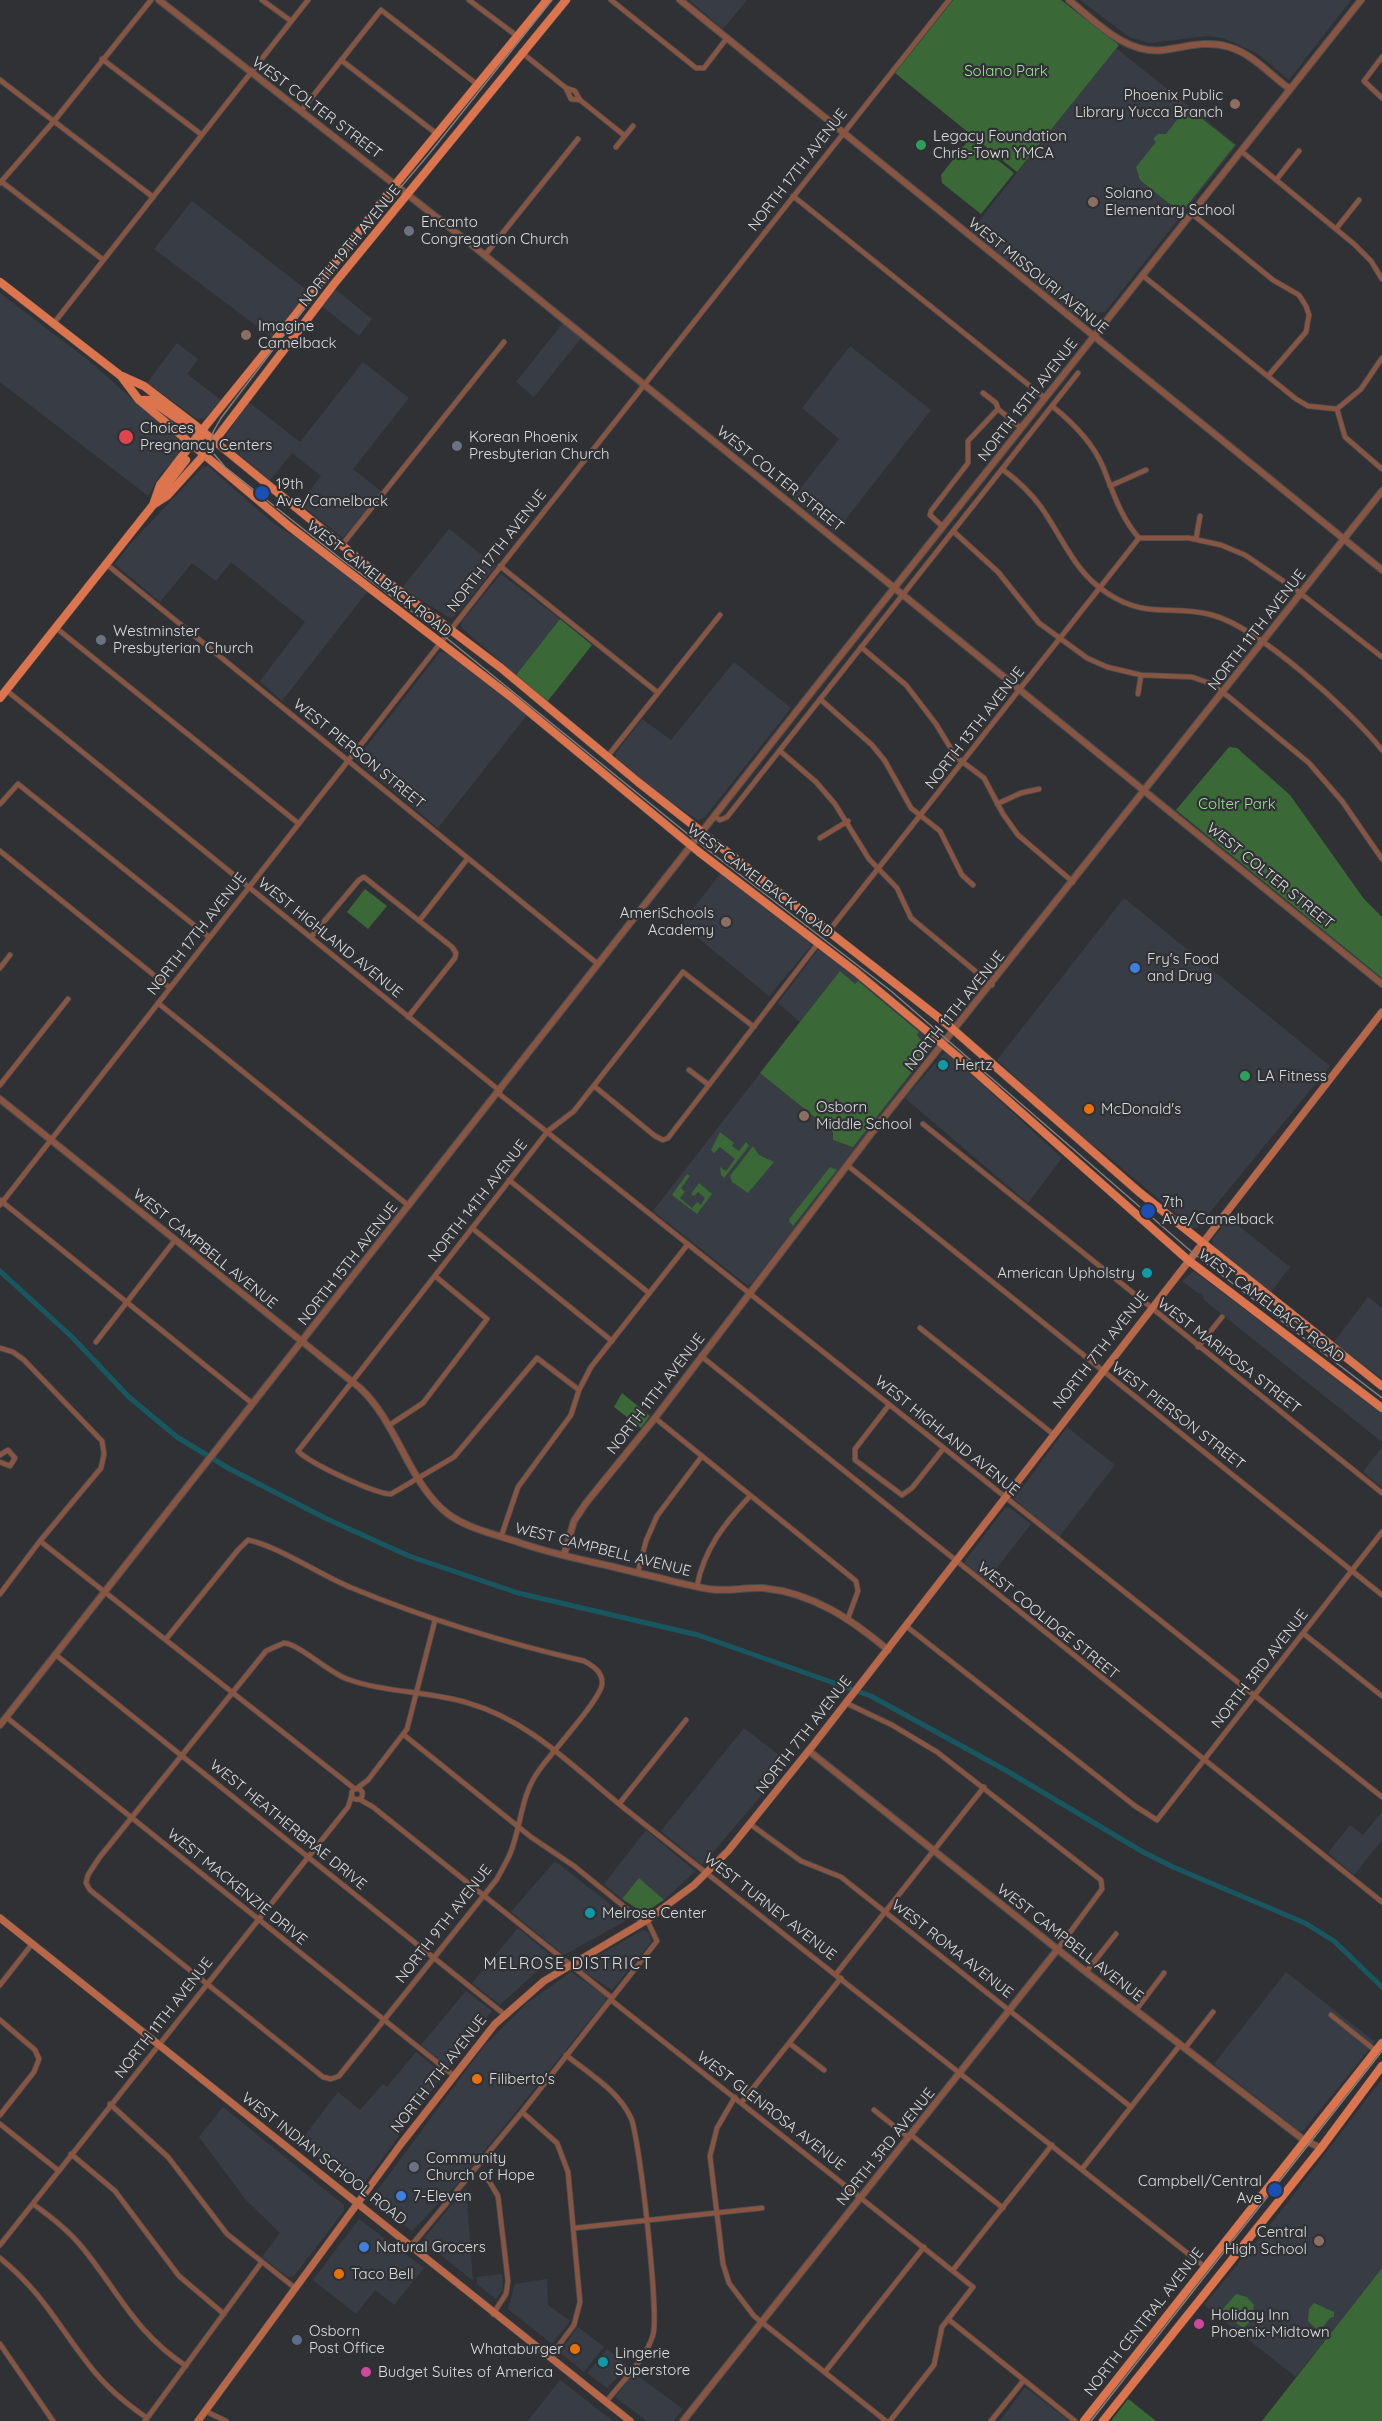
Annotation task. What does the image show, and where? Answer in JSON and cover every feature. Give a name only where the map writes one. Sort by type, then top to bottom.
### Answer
[{"type":"main road","name":"NORTH 19TH AVENUE","points":[[153,505],[159,485],[192,446],[199,430],[546,0]]},
{"type":"main road","name":"NORTH 19TH AVENUE","points":[[3,694],[153,505],[167,496],[203,456],[212,438],[221,432],[334,284],[409,194],[521,52],[566,0]]},
{"type":"main road","name":"WEST CAMELBACK ROAD","points":[[0,282],[121,376],[139,400],[203,456],[511,697],[691,846],[819,942],[943,1044],[1188,1260],[1382,1408]]},
{"type":"main road","name":"WEST CAMELBACK ROAD","points":[[121,376],[144,386],[212,438],[342,545],[451,628],[607,757],[955,1030],[1088,1149],[1382,1386]]},
{"type":"main road","points":[[139,400],[150,400],[199,430]]},
{"type":"main road","name":"NORTH 7TH AVENUE","points":[[198,2421],[453,2075],[504,2014],[544,1981],[645,1921],[707,1873],[750,1824],[860,1686],[1201,1242],[1382,1012]]},
{"type":"main road","name":"WEST INDIAN SCHOOL ROAD","points":[[0,1918],[358,2203],[493,2314],[630,2421]]},
{"type":"main road","name":"NORTH CENTRAL AVENUE","points":[[1084,2421],[1382,2043]]},
{"type":"main road","name":"NORTH CENTRAL AVENUE","points":[[1103,2421],[1321,2148],[1382,2066]]},
{"type":"street","points":[[102,259],[1,183],[54,122],[150,0]]},
{"type":"street","name":"WEST COLTER STREET","points":[[159,0],[485,255],[1382,984]]},
{"type":"street","points":[[262,0],[291,21]]},
{"type":"street","points":[[54,323],[102,259],[308,0]]},
{"type":"street","points":[[470,0],[517,36]]},
{"type":"street","points":[[611,0],[701,69],[727,38]]},
{"type":"street","name":"WEST MISSOURI AVENUE","points":[[680,0],[1382,570]]},
{"type":"street","name":"NORTH 17TH AVENUE","points":[[1,1202],[948,0]]},
{"type":"street","points":[[1069,0],[1126,44],[1150,50],[1208,44],[1228,46],[1254,60],[1290,89]]},
{"type":"street","name":"NORTH 15TH AVENUE","points":[[0,1725],[714,816],[1361,0]]},
{"type":"street","points":[[301,111],[381,10],[478,85]]},
{"type":"street","points":[[521,52],[566,88],[571,99],[580,100],[625,136]]},
{"type":"street","points":[[1382,57],[1364,81],[1382,98]]},
{"type":"street","points":[[102,59],[202,135]]},
{"type":"street","points":[[341,60],[437,134]]},
{"type":"street","points":[[0,80],[153,197]]},
{"type":"street","points":[[616,147],[633,126]]},
{"type":"street","points":[[485,255],[578,139]]},
{"type":"street","points":[[1241,151],[1336,229],[1371,261],[1382,279]]},
{"type":"street","points":[[1276,180],[1299,152]]},
{"type":"street","points":[[794,196],[1045,398]]},
{"type":"street","points":[[1336,229],[1359,200]]},
{"type":"street","points":[[1191,213],[1273,280],[1299,295],[1309,315],[1309,325],[1303,339],[1268,376]]},
{"type":"street","points":[[1142,275],[1308,406],[1337,409],[1361,389],[1382,358]]},
{"type":"street","points":[[342,545],[504,342]]},
{"type":"street","name":"NORTH 15TH AVENUE","points":[[714,816],[720,820],[727,817],[1078,373]]},
{"type":"street","points":[[983,393],[1021,428]]},
{"type":"street","points":[[1052,406],[1092,447],[1121,512],[1139,538],[1171,536],[1196,539],[1245,555],[1301,594],[1382,657]]},
{"type":"street","points":[[943,527],[930,514],[930,511],[968,463],[969,441],[998,409]]},
{"type":"street","points":[[1337,409],[1346,437],[1382,469]]},
{"type":"street","points":[[1002,469],[1030,493],[1070,557],[1100,588],[1115,599],[1143,609],[1161,612],[1195,612],[1223,618],[1243,628],[1337,703],[1382,750]]},
{"type":"street","points":[[1110,486],[1146,470]]},
{"type":"street","name":"NORTH 11TH AVENUE","points":[[564,1556],[571,1530],[580,1512],[655,1418],[847,1165],[1382,491]]},
{"type":"street","points":[[1196,539],[1200,516]]},
{"type":"street","points":[[953,531],[986,559],[1039,623],[1087,658],[1107,667],[1141,675],[1192,677],[1209,683],[1223,693],[1309,763],[1342,801],[1382,860]]},
{"type":"street","name":"NORTH 13TH AVENUE","points":[[828,932],[1139,538]]},
{"type":"street","name":"WEST PIERSON STREET","points":[[105,563],[598,964]]},
{"type":"street","points":[[500,566],[657,692]]},
{"type":"street","points":[[607,757],[720,615]]},
{"type":"street","points":[[55,627],[298,823]]},
{"type":"street","points":[[861,647],[915,696],[936,724],[956,757],[984,778],[997,804],[1022,840],[1073,882]]},
{"type":"street","points":[[1138,694],[1141,675]]},
{"type":"street","name":"WEST HIGHLAND AVENUE","points":[[3,694],[311,937],[499,1092],[1004,1498],[1382,1797]]},
{"type":"street","points":[[820,699],[872,745],[885,761],[910,808],[940,831],[962,875],[973,885]]},
{"type":"street","points":[[780,751],[824,790],[848,821],[869,859],[892,881],[907,913],[915,923],[992,985]]},
{"type":"street","points":[[749,772],[758,778]]},
{"type":"street","points":[[0,804],[18,784],[209,937]]},
{"type":"street","points":[[997,804],[1021,793],[1039,789]]},
{"type":"street","points":[[820,838],[848,821]]},
{"type":"street","points":[[0,851],[170,988]]},
{"type":"street","points":[[419,921],[468,858]]},
{"type":"street","points":[[311,937],[358,880],[364,877],[419,921],[456,953],[408,1017]]},
{"type":"street","points":[[594,1086],[663,1140],[668,1138],[819,942]]},
{"type":"street","points":[[0,968],[10,955]]},
{"type":"street","name":"NORTH 14TH AVENUE","points":[[419,1478],[391,1494],[382,1494],[296,1452],[548,1131],[574,1111],[683,972],[754,1027]]},
{"type":"street","points":[[0,1085],[68,999]]},
{"type":"street","points":[[158,1002],[409,1206]]},
{"type":"street","points":[[689,1070],[709,1085]]},
{"type":"street","name":"WEST CAMPBELL AVENUE","points":[[0,1099],[351,1380],[375,1405],[431,1496],[448,1514],[465,1524],[564,1556],[714,1590],[760,1588],[783,1591],[827,1606],[848,1618],[888,1650]]},
{"type":"street","name":"WEST MARIPOSA STREET","points":[[922,1124],[1382,1493]]},
{"type":"street","name":"WEST PIERSON STREET","points":[[847,1165],[1382,1595]]},
{"type":"street","points":[[509,1180],[649,1293]]},
{"type":"street","points":[[1,1202],[253,1404]]},
{"type":"street","points":[[472,1228],[612,1341]]},
{"type":"street","points":[[96,1342],[175,1240]]},
{"type":"street","points":[[501,1537],[518,1487],[571,1415],[579,1390],[591,1367],[688,1244]]},
{"type":"street","points":[[388,1426],[423,1403],[488,1319],[435,1276]]},
{"type":"street","points":[[1198,1347],[1222,1317]]},
{"type":"street","points":[[920,1328],[1053,1434]]},
{"type":"street","points":[[0,1594],[40,1541],[101,1468],[104,1454],[97,1436],[24,1360],[2,1348]]},
{"type":"street","name":"WEST COOLIDGE STREET","points":[[701,1356],[1382,1902]]},
{"type":"street","points":[[419,1478],[454,1457],[537,1358],[579,1390]]},
{"type":"street","points":[[889,1405],[855,1449],[855,1460],[898,1493],[905,1494],[943,1449]]},
{"type":"street","points":[[655,1418],[856,1581],[858,1591],[848,1618]]},
{"type":"street","points":[[0,1455],[8,1450],[15,1458],[10,1466],[1,1465]]},
{"type":"street","points":[[638,1572],[646,1541],[657,1516],[702,1456]]},
{"type":"street","points":[[697,1586],[702,1565],[712,1542],[750,1496]]},
{"type":"street","name":"NORTH 3RD AVENUE","points":[[906,1626],[1135,1806],[1157,1820],[1382,1532]]},
{"type":"street","points":[[166,1639],[248,1540],[351,1588],[435,1620],[421,1668],[411,1720],[404,1735],[368,1780],[354,1792]]},
{"type":"street","points":[[40,1541],[166,1639],[361,1797]]},
{"type":"street","name":"NORTH 9TH AVENUE","points":[[207,1983],[323,2077],[331,2079],[339,2076],[497,1879],[510,1854],[532,1781],[601,1691],[602,1676],[595,1666],[584,1661],[435,1620]]},
{"type":"street","points":[[1304,1634],[1382,1696]]},
{"type":"street","name":"WEST TURNEY AVENUE","points":[[232,1693],[266,1651],[284,1642],[343,1677],[376,1688],[481,1707],[512,1719],[1205,2267]]},
{"type":"street","name":"WEST HEATHERBRAE DRIVE","points":[[56,1655],[504,2014]]},
{"type":"street","points":[[207,1983],[90,1890],[86,1883],[88,1875],[99,1858],[232,1693]]},
{"type":"street","points":[[836,1974],[984,1787],[919,1740],[846,1703]]},
{"type":"street","name":"WEST MACKENZIE DRIVE","points":[[6,1717],[453,2075]]},
{"type":"street","points":[[619,1804],[686,1720]]},
{"type":"street","points":[[404,1735],[517,1826],[574,1866],[645,1921],[657,1941],[522,2112],[411,2246]]},
{"type":"street","name":"WEST CAMPBELL AVENUE","points":[[809,1751],[1182,2047],[1304,2140],[1321,2148]]},
{"type":"street","points":[[361,1797],[368,1780]]},
{"type":"street","name":"NORTH 3RD AVENUE","points":[[683,2421],[1010,2011],[1104,1885],[1101,1880],[984,1787]]},
{"type":"street","points":[[354,1792],[361,1797]]},
{"type":"street","name":"NORTH 11TH AVENUE","points":[[348,1807],[354,1792]]},
{"type":"street","name":"NORTH 11TH AVENUE","points":[[0,2245],[348,1807],[361,1797]]},
{"type":"street","name":"WEST GLENROSA AVENUE","points":[[361,1797],[973,2287],[948,2319]]},
{"type":"street","name":"WEST ROMA AVENUE","points":[[750,1824],[801,1861],[841,1877],[1131,2107]]},
{"type":"street","points":[[1086,1972],[1116,1934]]},
{"type":"street","points":[[0,1985],[32,1944]]},
{"type":"street","points":[[1136,2010],[1164,1973]]},
{"type":"street","points":[[742,2102],[841,1978]]},
{"type":"street","points":[[1082,2169],[1131,2107],[1213,2012]]},
{"type":"street","points":[[1331,2015],[1376,2051]]},
{"type":"street","points":[[0,2020],[35,2049],[39,2059],[34,2072],[0,2115]]},
{"type":"street","points":[[789,2043],[824,2070]]},
{"type":"street","points":[[566,2055],[617,2098],[631,2118],[639,2159],[655,2301],[653,2334],[646,2350],[606,2402]]},
{"type":"street","points":[[735,2097],[717,2128],[710,2156],[723,2264],[729,2283],[743,2305],[888,2421],[934,2365],[939,2335],[948,2319],[1075,2421]]},
{"type":"street","points":[[110,2104],[154,2143],[182,2174],[227,2234],[261,2263],[296,2288]]},
{"type":"street","points":[[874,2110],[1003,2208]]},
{"type":"street","points":[[522,2112],[550,2134],[561,2151],[568,2172],[575,2228],[580,2302],[574,2325],[550,2358]]},
{"type":"street","points":[[0,2124],[59,2171]]},
{"type":"street","points":[[953,2270],[1052,2145]]},
{"type":"street","points":[[71,2154],[115,2191],[179,2276],[224,2314]]},
{"type":"street","points":[[486,2175],[498,2196],[508,2281],[506,2295],[493,2314]]},
{"type":"street","points":[[33,2204],[81,2246],[133,2320],[161,2347],[186,2366]]},
{"type":"street","points":[[575,2228],[762,2208]]},
{"type":"street","points":[[825,2372],[924,2247]]},
{"type":"street","points":[[0,2258],[40,2295],[88,2364],[105,2383],[146,2420],[261,2263]]},
{"type":"street","points":[[0,2344],[53,2421]]},
{"type":"street","points":[[991,2421],[1024,2380]]},
{"type":"street","points":[[206,2411],[226,2421]]},
{"type":"shaded area","points":[[689,0],[747,0],[723,29]]},
{"type":"shaded area","points":[[1080,0],[1351,0],[1289,80],[1258,54],[1223,38],[1207,36],[1150,43],[1129,37]]},
{"type":"shaded area","name":"Solano Elementary School","points":[[1116,48],[1237,145],[1105,312],[1076,316],[971,231]]},
{"type":"shaded area","points":[[192,201],[308,291],[274,339],[154,249]]},
{"type":"shaded area","points":[[335,289],[372,319],[359,336],[322,306]]},
{"type":"shaded area","points":[[0,293],[88,360],[182,443],[182,452],[159,476],[148,496],[0,382]]},
{"type":"shaded area","points":[[563,323],[581,338],[534,397],[516,382]]},
{"type":"shaded area","points":[[177,343],[198,359],[187,374],[221,400],[205,418],[197,419],[147,383]]},
{"type":"shaded area","points":[[850,346],[931,410],[835,533],[793,498],[839,439],[802,408]]},
{"type":"shaded area","points":[[363,362],[409,398],[353,469],[382,492],[343,538],[300,504],[321,476],[292,453],[270,480],[229,446],[226,435],[249,402],[300,442]]},
{"type":"shaded area","points":[[208,466],[273,523],[305,543],[367,592],[282,701],[260,681],[305,622],[231,562],[216,581],[192,563],[160,602],[115,564],[130,544],[202,468]]},
{"type":"shaded area","points":[[449,529],[496,566],[456,615],[450,618],[402,588]]},
{"type":"shaded area","points":[[501,574],[560,619],[516,675],[461,627],[462,621]]},
{"type":"shaded area","points":[[440,652],[450,654],[527,715],[438,828],[356,760]]},
{"type":"shaded area","points":[[734,662],[791,708],[705,817],[698,820],[662,796],[616,758],[615,754],[642,719],[671,740]]},
{"type":"shaded area","points":[[721,873],[811,942],[810,947],[769,996],[681,924]]},
{"type":"shaded area","points":[[1124,898],[1330,1066],[1197,1228],[1189,1228],[1178,1215],[1100,1150],[1084,1140],[997,1060]]},
{"type":"shaded area","name":"Osborn Middle School","points":[[818,950],[824,950],[931,1039],[933,1047],[751,1284],[747,1285],[653,1211],[800,1022],[778,1003]]},
{"type":"shaded area","points":[[944,1053],[948,1053],[1062,1158],[1028,1203],[905,1098]]},
{"type":"shaded area","points":[[1229,1218],[1290,1267],[1271,1292],[1213,1246],[1212,1240]]},
{"type":"shaded area","points":[[1194,1271],[1382,1413],[1382,1442],[1204,1300],[1202,1293],[1198,1293],[1182,1281]]},
{"type":"shaded area","points":[[1368,1297],[1382,1308],[1382,1379],[1334,1342]]},
{"type":"shaded area","points":[[1067,1427],[1115,1465],[1059,1537],[1014,1499]]},
{"type":"shaded area","points":[[1382,1447],[1382,1487],[1363,1472]]},
{"type":"shaded area","points":[[1005,1508],[1010,1508],[1031,1524],[986,1582],[964,1562]]},
{"type":"shaded area","points":[[744,1728],[789,1763],[702,1865],[661,1831]]},
{"type":"shaded area","points":[[1382,1812],[1382,1840],[1354,1875],[1328,1853],[1350,1825],[1363,1835]]},
{"type":"shaded area","points":[[646,1830],[695,1871],[664,1900],[639,1879],[622,1899],[604,1884]]},
{"type":"shaded area","points":[[555,1861],[629,1919],[564,1955],[511,1912]]},
{"type":"shaded area","points":[[518,1928],[557,1961],[535,1973],[500,2005],[472,1983]]},
{"type":"shaded area","points":[[643,1930],[648,1932],[652,1941],[612,1990],[581,1970],[583,1964]]},
{"type":"shaded area","points":[[571,1972],[605,1995],[606,2000],[459,2182],[412,2231],[375,2203],[374,2195],[484,2046],[527,2003]]},
{"type":"shaded area","points":[[1286,1972],[1375,2042],[1303,2131],[1298,2130],[1214,2064]]},
{"type":"shaded area","points":[[466,1991],[492,2011],[448,2067],[421,2045]]},
{"type":"shaded area","points":[[416,2052],[444,2074],[363,2185],[353,2184],[299,2143],[338,2092],[360,2110],[383,2084],[387,2087]]},
{"type":"shaded area","name":"Central High School","points":[[1382,2079],[1382,2268],[1296,2377],[1204,2305],[1278,2215]]},
{"type":"shaded area","points":[[223,2107],[344,2205],[344,2211],[294,2276],[288,2277],[262,2257],[280,2233],[246,2200],[199,2137]]},
{"type":"shaded area","points":[[466,2188],[473,2281],[425,2242],[424,2238]]},
{"type":"shaded area","points":[[359,2219],[424,2268],[394,2305],[375,2290],[356,2314],[313,2280]]},
{"type":"shaded area","points":[[502,2274],[503,2290],[496,2299],[477,2284],[477,2277]]},
{"type":"shaded area","points":[[547,2279],[548,2305],[570,2321],[552,2344],[508,2309],[515,2284]]},
{"type":"shaded area","points":[[578,2327],[604,2347],[584,2372],[562,2354],[561,2350]]},
{"type":"shaded area","points":[[607,2349],[628,2366],[607,2388],[587,2373]]},
{"type":"shaded area","points":[[634,2373],[683,2409],[673,2421],[647,2421],[615,2397]]},
{"type":"shaded area","points":[[560,2380],[613,2421],[528,2421]]},
{"type":"shaded area","points":[[1025,2387],[1069,2421],[1000,2421]]},
{"type":"green space","name":"Solano Park","points":[[953,0],[1061,0],[1119,45],[1017,172],[895,73]]},
{"type":"green space","points":[[1187,107],[1235,145],[1181,213],[1140,180],[1136,167],[1156,142],[1153,139],[1158,134],[1166,134]]},
{"type":"green space","points":[[970,138],[1014,173],[981,214],[942,183],[941,175]]},
{"type":"green space","points":[[560,619],[592,645],[547,702],[516,675]]},
{"type":"green space","name":"Colter Park","points":[[1229,747],[1237,748],[1290,795],[1364,899],[1382,917],[1382,978],[1176,810]]},
{"type":"green space","points":[[365,889],[387,906],[368,929],[347,912]]},
{"type":"green space","points":[[840,971],[855,984],[858,981],[919,1032],[917,1035],[929,1050],[853,1147],[833,1140],[833,1132],[760,1073]]},
{"type":"green space","points":[[720,1132],[734,1143],[732,1146],[739,1151],[746,1142],[749,1146],[724,1178],[720,1167],[726,1171],[735,1159],[720,1147],[714,1153],[711,1150]]},
{"type":"green space","points":[[753,1146],[759,1155],[774,1162],[748,1193],[732,1182],[730,1176]]},
{"type":"green space","points":[[830,1167],[837,1170],[793,1226],[789,1221],[790,1218]]},
{"type":"green space","points":[[687,1174],[690,1176],[681,1188],[685,1192],[680,1198],[692,1208],[697,1202],[701,1205],[705,1198],[698,1192],[694,1196],[691,1194],[699,1183],[712,1194],[697,1214],[672,1195]]},
{"type":"green space","points":[[622,1393],[650,1416],[641,1428],[614,1407]]},
{"type":"green space","points":[[639,1878],[664,1900],[644,1913],[622,1899]]},
{"type":"green space","points":[[1382,2268],[1382,2421],[1262,2421]]},
{"type":"green space","points":[[1236,2294],[1247,2297],[1254,2305],[1252,2320],[1243,2328],[1224,2314],[1223,2309]]},
{"type":"green space","points":[[1314,2303],[1334,2312],[1334,2317],[1330,2318],[1319,2332],[1308,2321],[1309,2309]]},
{"type":"green space","points":[[1128,2399],[1131,2401],[1156,2421],[1111,2421]]},
{"type":"waterway","points":[[0,1271],[71,1336],[129,1397],[177,1437],[228,1468],[325,1518],[409,1556],[518,1593],[698,1635],[871,1696],[1007,1771],[1143,1852],[1305,1923],[1334,1941],[1382,1987]]},
{"type":"tram line","points":[[552,0],[429,154],[360,235],[221,418],[213,432],[214,454],[225,467],[341,559],[438,631],[695,840],[891,991],[1193,1253],[1382,1398]]},
{"type":"tram line","points":[[1091,2421],[1382,2051]]},
{"type":"place","name":"Phoenix Public Library Yucca Branch","points":[[1235,104]]},
{"type":"place","name":"Legacy Foundation Chris-Town YMCA","points":[[921,145]]},
{"type":"place","name":"Solano Elementary School","points":[[1093,202]]},
{"type":"place","name":"Encanto Congregation Church","points":[[409,231]]},
{"type":"place","name":"Imagine Camelback","points":[[246,335]]},
{"type":"place","name":"Choices Pregnancy Centers","points":[[126,437]]},
{"type":"place","name":"Korean Phoenix Presbyterian Church","points":[[457,446]]},
{"type":"place","name":"19th Ave/Camelback","points":[[262,493]]},
{"type":"place","name":"Westminster Presbyterian Church","points":[[101,640]]},
{"type":"place","name":"AmeriSchools Academy","points":[[726,922]]},
{"type":"place","name":"Fry's Food and Drug","points":[[1135,968]]},
{"type":"place","name":"Hertz","points":[[943,1065]]},
{"type":"place","name":"LA Fitness","points":[[1245,1076]]},
{"type":"place","name":"McDonald's","points":[[1089,1109]]},
{"type":"place","name":"Osborn Middle School","points":[[804,1116]]},
{"type":"place","name":"7th Ave/Camelback","points":[[1148,1211]]},
{"type":"place","name":"American Upholstry","points":[[1147,1273]]},
{"type":"place","name":"Melrose Center","points":[[590,1913]]},
{"type":"place","name":"Filiberto's","points":[[477,2079]]},
{"type":"place","name":"Community Church of Hope","points":[[414,2167]]},
{"type":"place","name":"Campbell/Central Ave","points":[[1275,2190]]},
{"type":"place","name":"7-Eleven","points":[[401,2196]]},
{"type":"place","name":"Central High School","points":[[1319,2241]]},
{"type":"place","name":"Natural Grocers","points":[[364,2247]]},
{"type":"place","name":"Taco Bell","points":[[339,2274]]},
{"type":"place","name":"Holiday Inn Phoenix-Midtown","points":[[1199,2324]]},
{"type":"place","name":"Osborn Post Office","points":[[297,2340]]},
{"type":"place","name":"Whataburger","points":[[575,2349]]},
{"type":"place","name":"Lingerie Superstore","points":[[603,2362]]},
{"type":"place","name":"Budget Suites of America","points":[[366,2372]]},
{"type":"district","name":"MELROSE DISTRICT","points":[[568,1964]]}]
